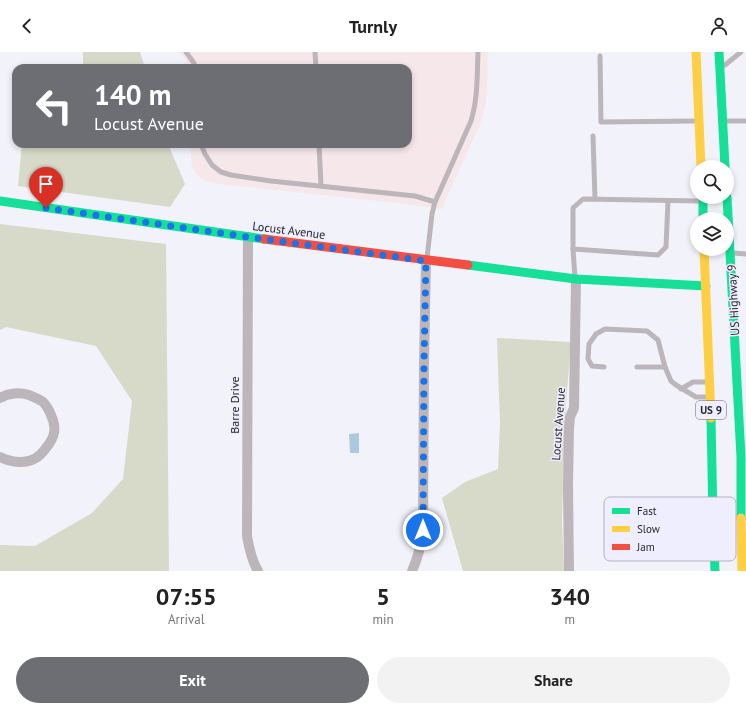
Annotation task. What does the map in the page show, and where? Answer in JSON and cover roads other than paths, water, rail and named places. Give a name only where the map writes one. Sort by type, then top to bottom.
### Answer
[{"type":"main road","points":[[696,52],[701,160]]},
{"type":"main road","points":[[718,52],[725,160]]},
{"type":"main road","name":"Locust Avenue","points":[[0,201],[426,261],[576,279],[706,286]]},
{"type":"main road","name":"US 9","points":[[704,256],[711,382],[713,497]]},
{"type":"main road","name":"US Highway 9","points":[[730,256],[738,346],[744,460],[742,571]]},
{"type":"main road","name":"US 9","points":[[715,561],[716,571]]},
{"type":"street","name":"Barre Drive","points":[[248,237],[247,536],[253,560],[258,571]]},
{"type":"street","points":[[412,571],[422,544],[423,530],[426,261]]},
{"type":"street","name":"Locust Avenue","points":[[569,571],[569,428],[570,417],[574,408],[576,279]]},
{"type":"street","points":[[0,398],[13,393],[25,394],[42,401],[53,420],[55,431],[51,442],[40,456],[32,460],[19,462],[0,457]]},
{"type":"lane","points":[[186,52],[194,64]]},
{"type":"lane","points":[[315,52],[316,64]]},
{"type":"lane","points":[[426,261],[435,202],[471,121],[475,108],[477,94],[478,52]]},
{"type":"lane","points":[[720,70],[741,52]]},
{"type":"lane","points":[[600,56],[601,122],[699,121]]},
{"type":"lane","points":[[722,121],[746,121]]},
{"type":"lane","points":[[593,136],[595,199]]},
{"type":"lane","points":[[202,148],[204,154],[212,165],[221,172],[231,176],[415,196],[435,202]]},
{"type":"lane","points":[[319,148],[321,186]]},
{"type":"lane","points":[[576,279],[573,249],[574,208],[583,199],[668,201],[690,200]]},
{"type":"lane","points":[[573,249],[658,255],[666,247],[668,201]]},
{"type":"lane","points":[[734,253],[746,254]]},
{"type":"lane","points":[[604,366],[592,366],[588,359],[589,344],[596,334],[605,329],[647,331],[658,340],[671,382],[696,397],[711,397]]},
{"type":"lane","points":[[637,367],[665,366]]},
{"type":"lane","points":[[681,389],[693,382],[711,382]]},
{"type":"water","points":[[359,433],[359,453],[350,453],[349,434]]}]
